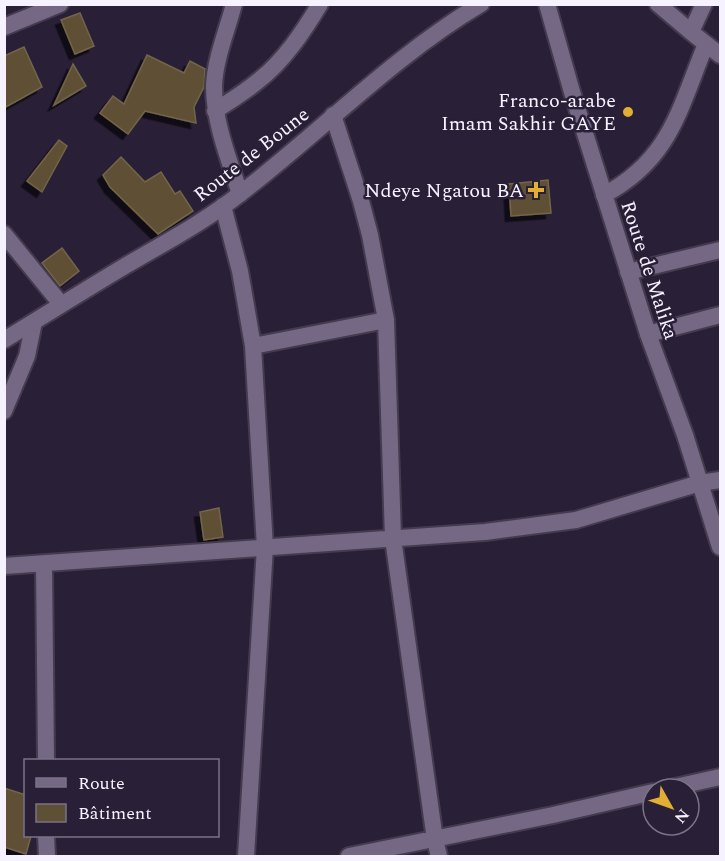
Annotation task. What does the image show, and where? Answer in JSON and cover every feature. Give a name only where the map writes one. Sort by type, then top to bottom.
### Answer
[{"type":"street","points":[[4,27],[60,4]]},
{"type":"street","points":[[234,4],[214,84],[215,111],[240,195]]},
{"type":"street","points":[[215,111],[259,81],[280,61],[304,30],[320,4]]},
{"type":"street","name":"Route de Boune","points":[[4,339],[173,238],[240,195],[386,70],[481,4]]},
{"type":"street","name":"Route de Malika","points":[[547,4],[628,272],[720,547]]},
{"type":"street","points":[[658,4],[720,55]]},
{"type":"street","points":[[691,32],[704,4]]},
{"type":"street","points":[[604,195],[633,177],[669,134],[706,44]]},
{"type":"street","points":[[333,115],[364,212],[386,320],[393,538],[438,856]]},
{"type":"street","points":[[223,206],[240,271],[253,346],[265,547],[246,856]]},
{"type":"street","points":[[4,234],[61,304]]},
{"type":"street","points":[[628,272],[720,250]]},
{"type":"street","points":[[648,334],[720,315]]},
{"type":"street","points":[[253,346],[386,320]]},
{"type":"street","points":[[4,411],[27,356],[34,322]]},
{"type":"street","points":[[4,566],[485,532],[576,520],[700,483],[720,480]]},
{"type":"street","points":[[44,564],[46,759]]},
{"type":"street","points":[[701,781],[720,777]]},
{"type":"street","points":[[349,856],[435,840],[641,795]]},
{"type":"street","points":[[46,837],[47,856]]},
{"type":"building","points":[[80,13],[94,46],[75,54],[61,20]]},
{"type":"building","points":[[24,47],[42,87],[4,108],[4,56]]},
{"type":"building","points":[[147,55],[184,73],[190,61],[205,69],[204,87],[194,107],[196,123],[145,111],[128,134],[100,113],[113,96],[124,104]]},
{"type":"building","points":[[73,64],[86,86],[54,105]]},
{"type":"building","points":[[59,140],[67,146],[42,192],[27,181]]},
{"type":"building","points":[[121,157],[145,182],[161,172],[175,194],[180,191],[193,211],[158,234],[110,187],[103,175]]},
{"type":"building","points":[[548,180],[551,213],[511,216],[509,184]]},
{"type":"building","points":[[62,248],[79,271],[60,286],[42,263]]},
{"type":"building","points":[[219,508],[223,537],[204,540],[200,512]]},
{"type":"building","points":[[4,788],[24,794],[24,837],[31,837],[26,854],[4,847]]},
{"type":"place","name":"Franco-arabe Imam Sakhir GAYE","points":[[628,112]]},
{"type":"place","name":"Ndeye Ngatou BA","points":[[536,190]]}]
